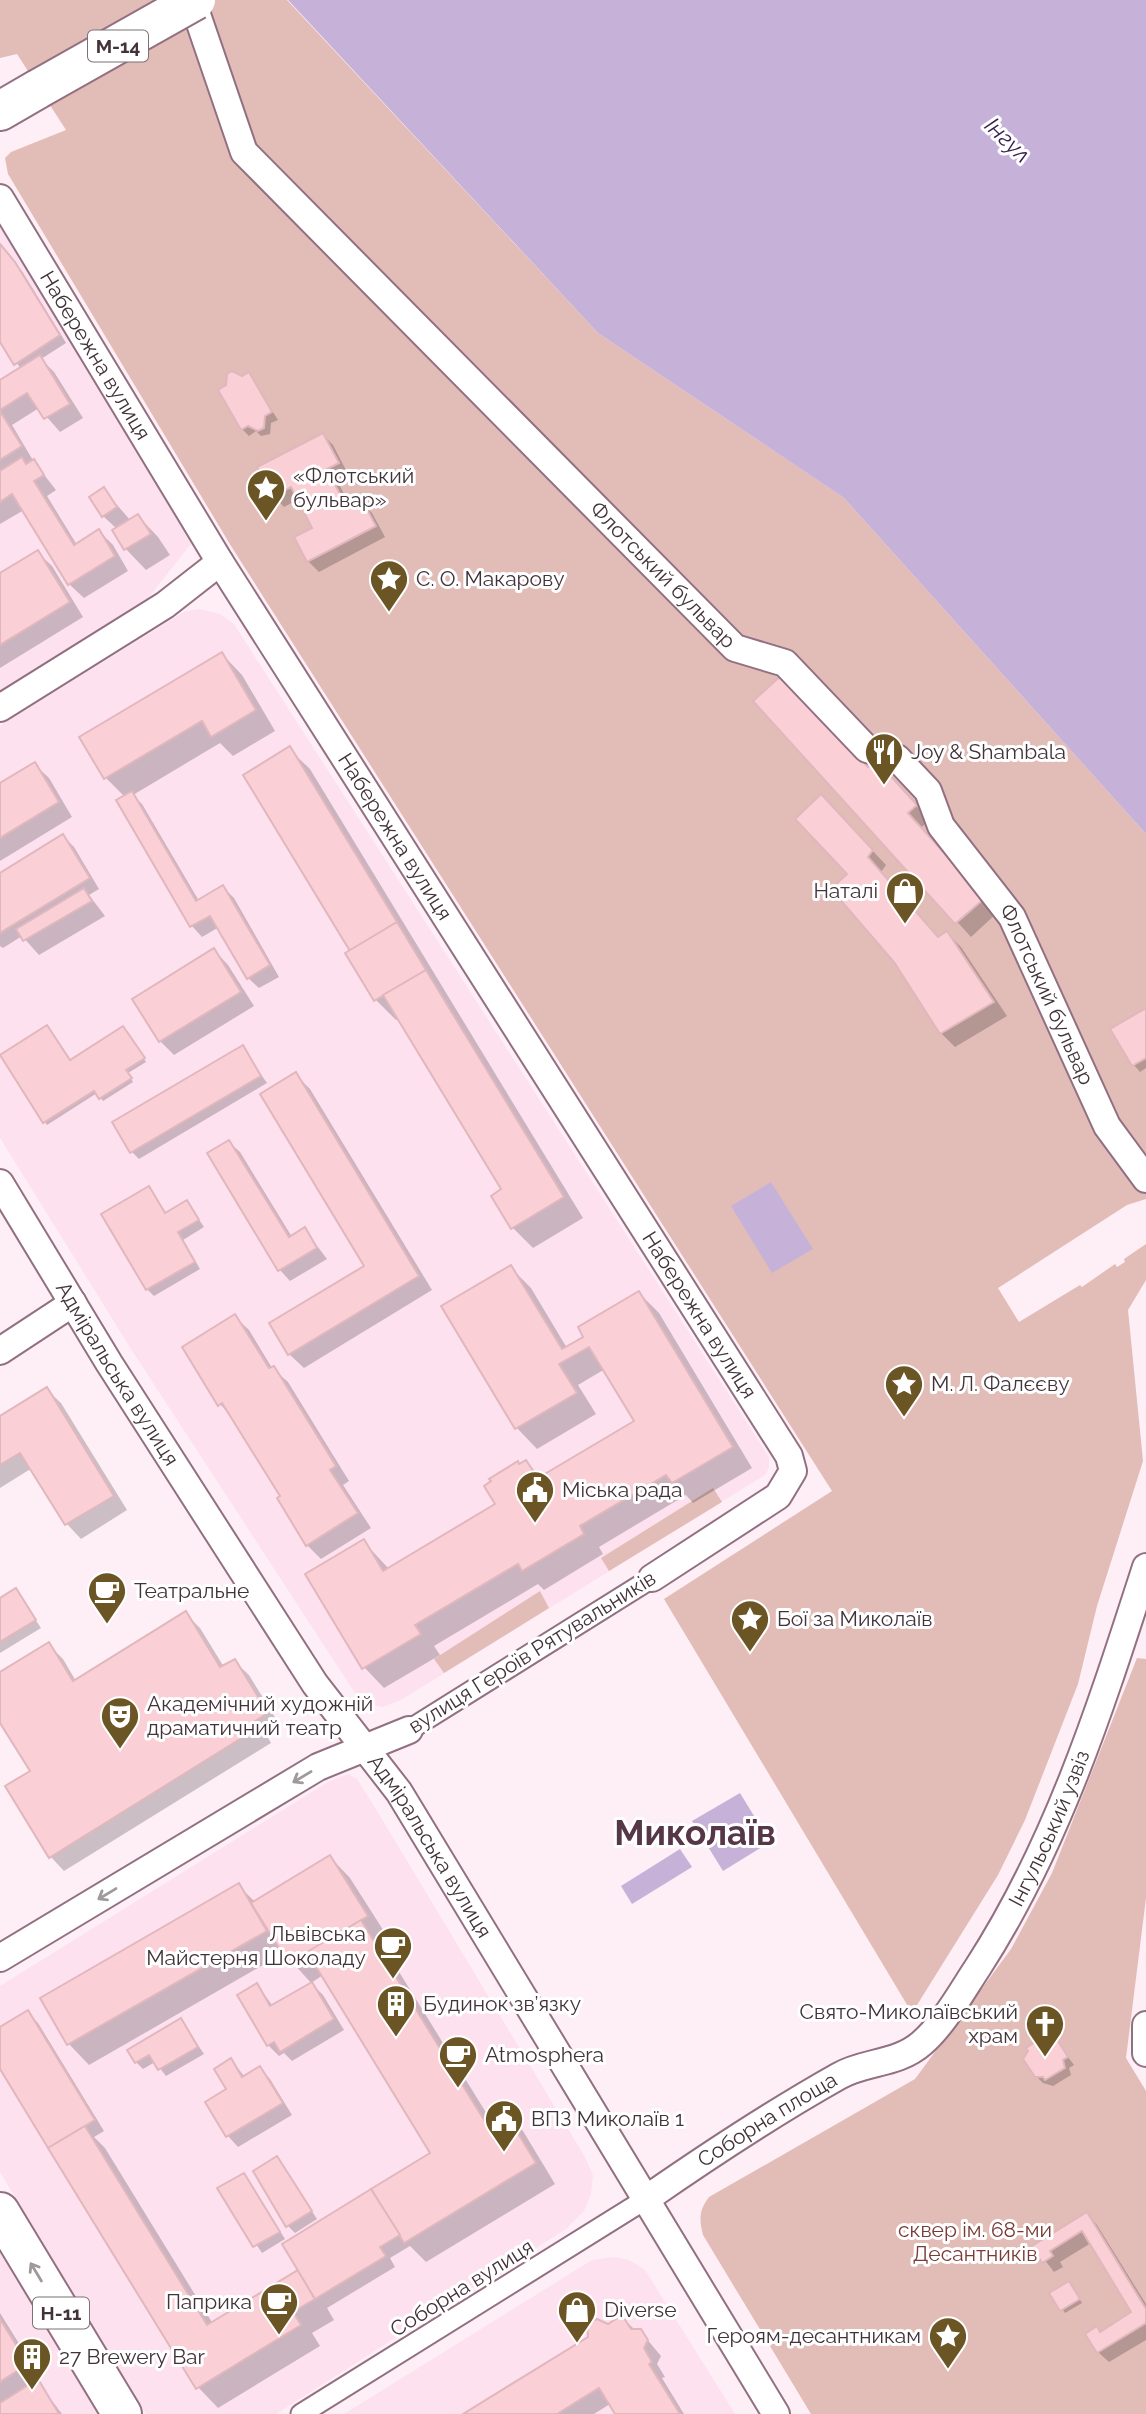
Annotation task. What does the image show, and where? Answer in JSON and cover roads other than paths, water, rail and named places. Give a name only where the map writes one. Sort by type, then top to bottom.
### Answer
[{"type":"main road","name":"М-14","points":[[0,111],[194,0]]},
{"type":"main road","name":"Н-11","points":[[0,2213],[122,2414]]},
{"type":"street","name":"Флотський бульвар","points":[[194,0],[244,152],[735,648],[785,663],[867,749],[897,758],[928,791],[941,827],[1012,917],[1107,1126],[1146,1180]]},
{"type":"street","name":"Набережна вулиця","points":[[0,198],[220,562],[780,1440],[793,1471]]},
{"type":"street","points":[[0,708],[165,605],[220,562]]},
{"type":"street","name":"Адміральська вулиця","points":[[0,1183],[315,1684],[399,1792],[776,2414]]},
{"type":"street","points":[[0,1351],[73,1303]]},
{"type":"street","name":"вулиця Героїв Рятувальників","points":[[0,1958],[318,1767],[409,1730],[778,1496],[793,1471]]},
{"type":"street","name":"Інгульський узвіз","points":[[898,2059],[922,2043],[962,1991],[1008,1921],[1037,1866],[1092,1735],[1146,1567]]},
{"type":"street","points":[[1146,2025],[1146,2053]]},
{"type":"street","name":"Соборна площа","points":[[646,2199],[842,2074],[898,2059]]},
{"type":"street","name":"Соборна вулиця","points":[[301,2414],[646,2199]]},
{"type":"water","name":"Інгул","points":[[288,0],[1146,0],[1146,834],[844,498],[598,333]]},
{"type":"water","points":[[771,1182],[813,1249],[772,1273],[731,1206]]},
{"type":"water","points":[[740,1793],[770,1842],[723,1871],[692,1821]]},
{"type":"water","points":[[680,1849],[692,1867],[632,1904],[621,1886]]},
{"type":"place","name":"«Флотський бульвар»","points":[[266,522]]},
{"type":"place","name":"С. О. Макарову","points":[[389,613]]},
{"type":"place","name":"Joy & Shambala","points":[[884,786]]},
{"type":"place","name":"Наталі","points":[[905,925]]},
{"type":"place","name":"М. Л. Фалєєву","points":[[904,1418]]},
{"type":"place","name":"Міська рада","points":[[535,1524]]},
{"type":"place","name":"Театральне","points":[[107,1625]]},
{"type":"place","name":"Бої за Миколаїв","points":[[750,1653]]},
{"type":"place","name":"Академічний художній драматичний театр","points":[[120,1750]]},
{"type":"place","name":"Львівська Майстерня Шоколаду","points":[[393,1980]]},
{"type":"place","name":"Будинок зв’язку","points":[[396,2038]]},
{"type":"place","name":"Свято-Миколаївський храм","points":[[1045,2058]]},
{"type":"place","name":"Atmosphera","points":[[458,2089]]},
{"type":"place","name":"ВПЗ Миколаїв 1","points":[[504,2153]]},
{"type":"place","name":"Паприка","points":[[279,2336]]},
{"type":"place","name":"Diverse","points":[[577,2344]]},
{"type":"place","name":"Героям-десантникам","points":[[948,2370]]},
{"type":"place","name":"27 Brewery Bar","points":[[32,2391]]},
{"type":"district","name":"Миколаїв","points":[[695,1833]]},
{"type":"park label","name":"сквер ім. 68-ми Десантників","points":[[975,2242]]}]
